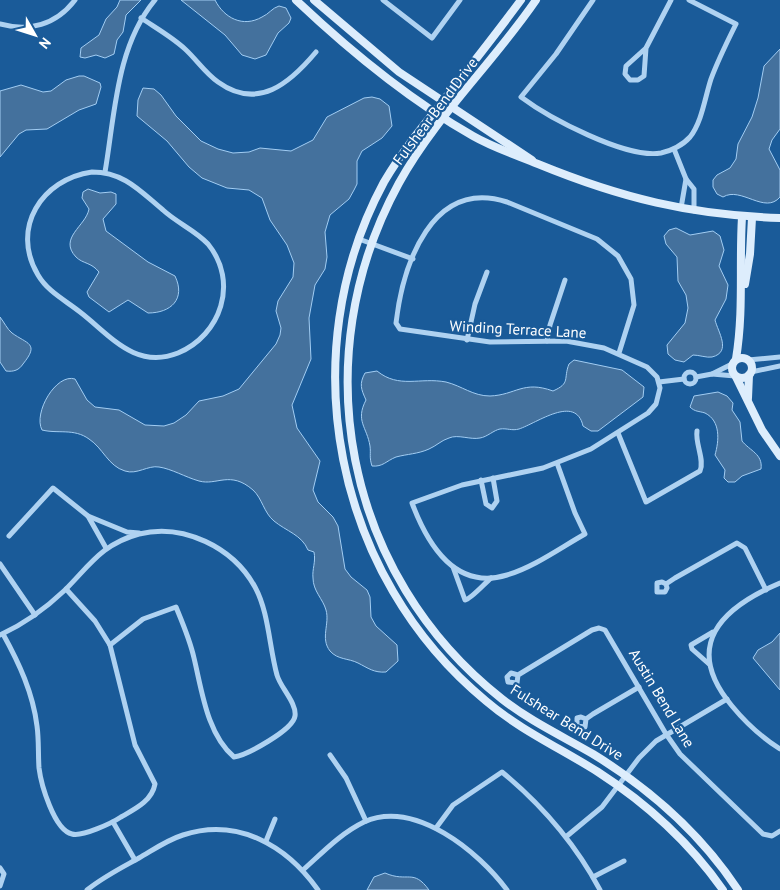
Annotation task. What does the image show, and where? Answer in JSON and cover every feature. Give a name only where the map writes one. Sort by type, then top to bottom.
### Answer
[{"type":"main road","points":[[296,0],[361,58],[444,118],[492,146],[618,195],[694,211],[752,218],[780,218]]},
{"type":"main road","points":[[314,0],[368,47],[442,102],[522,151],[536,163]]},
{"type":"main road","name":"Fulshear Bend Drive","points":[[521,0],[406,147],[385,181],[359,239],[346,280],[339,318],[334,367],[336,417],[342,460],[350,495],[362,530],[379,567],[402,608],[431,647],[459,678],[493,707],[525,730],[619,787],[682,841],[723,890]]},
{"type":"main road","name":"Fulshear Bend Drive","points":[[533,1],[408,167],[387,206],[371,244],[358,288],[351,323],[347,371],[348,416],[352,445],[364,496],[390,561],[409,595],[436,633],[471,672],[501,698],[627,777],[686,827],[738,890]]},
{"type":"main road","points":[[742,217],[739,254],[742,296],[740,335],[732,371],[762,430],[780,456]]},
{"type":"main road","points":[[742,296],[750,254],[752,218]]},
{"type":"main road","points":[[740,335],[747,359],[752,366],[748,400]]},
{"type":"main road","points":[[734,362],[747,359]]},
{"type":"main road","points":[[736,376],[743,378],[750,373]]},
{"type":"main road","points":[[336,417],[348,416]]},
{"type":"main road","points":[[379,567],[390,561]]},
{"type":"main road","points":[[493,707],[501,698]]},
{"type":"street","points":[[0,24],[15,28],[40,26],[55,19],[75,0]]},
{"type":"street","points":[[105,172],[126,57],[132,36],[141,18],[155,0]]},
{"type":"street","points":[[383,0],[432,38],[460,0]]},
{"type":"street","points":[[593,0],[556,54],[521,98],[554,119],[614,144],[652,154],[674,149],[694,132],[711,78],[736,24],[689,0]]},
{"type":"street","points":[[646,48],[644,76],[638,80],[630,80],[625,74],[626,66],[646,48],[671,0]]},
{"type":"street","points":[[141,18],[172,38],[218,82],[237,93],[261,93],[274,90],[294,76],[316,52]]},
{"type":"street","points":[[674,149],[686,179],[692,184],[696,194],[694,211]]},
{"type":"street","points":[[105,172],[131,182],[142,190],[162,210],[202,239],[218,261],[224,280],[221,307],[208,333],[187,349],[160,357],[147,356],[122,348],[80,312],[46,287],[32,264],[28,250],[30,222],[43,197],[65,179],[80,174],[105,172]]},
{"type":"street","points":[[681,209],[686,179]]},
{"type":"street","points":[[359,239],[413,259],[430,224],[451,207],[474,198],[499,199],[597,238],[612,248],[626,268],[633,292],[632,314],[618,353]]},
{"type":"street","name":"Winding Terrace Lane","points":[[413,259],[397,319],[398,326],[403,331],[490,342],[547,341],[585,344],[618,353],[648,367],[660,382]]},
{"type":"street","points":[[467,340],[475,304],[488,272]]},
{"type":"street","points":[[547,341],[550,325],[565,280]]},
{"type":"street","points":[[747,359],[780,356]]},
{"type":"street","points":[[712,374],[734,362]]},
{"type":"street","points":[[750,373],[780,366]]},
{"type":"street","points":[[492,578],[465,573],[453,567],[435,551],[427,539],[412,503],[441,491],[558,463],[591,449],[618,433],[653,408],[658,398],[660,382],[684,379],[690,384],[695,381],[696,377],[712,374],[736,376]]},
{"type":"street","points":[[618,433],[646,502],[700,471],[703,464],[697,446],[697,431]]},
{"type":"street","points":[[453,567],[465,600],[470,599],[480,586],[492,578],[517,572],[585,534],[575,513],[558,463]]},
{"type":"street","points":[[482,480],[486,504],[492,508],[497,501],[493,478]]},
{"type":"street","points":[[9,536],[53,488],[88,516],[110,526],[140,534],[177,533],[197,537],[229,555],[244,570],[255,587],[262,606],[277,676],[293,707],[294,719],[276,735],[246,755],[234,757],[226,750],[211,722],[200,692],[187,632],[176,607],[143,619],[110,646]]},
{"type":"street","points":[[88,516],[106,548]]},
{"type":"street","points":[[66,589],[96,621],[110,646],[132,736],[155,784],[149,798],[113,822],[78,835],[70,834],[56,818],[46,796],[39,769],[37,726],[30,694],[2,635],[35,615],[66,589],[106,548],[140,534]]},
{"type":"street","points":[[742,545],[746,538]]},
{"type":"street","points":[[666,584],[732,544],[742,545]]},
{"type":"street","points":[[742,545],[766,590]]},
{"type":"street","points":[[0,564],[35,615]]},
{"type":"street","points":[[780,583],[732,610],[714,631],[708,647],[709,664],[715,682],[727,700],[751,727],[780,749]]},
{"type":"street","name":"Austin Bend Lane","points":[[518,675],[592,630],[602,628],[610,634],[666,734],[694,770],[761,832],[770,836],[780,832]]},
{"type":"street","points":[[709,664],[690,646],[693,642],[714,631]]},
{"type":"street","points":[[586,719],[639,687]]},
{"type":"street","points":[[567,836],[593,816],[619,787],[646,750],[666,734],[727,700]]},
{"type":"street","points":[[330,755],[346,778],[366,821]]},
{"type":"street","points":[[436,828],[453,805],[502,772],[536,802],[567,836],[600,890]]},
{"type":"street","points":[[303,870],[347,833],[366,821],[376,818],[400,818],[436,828],[488,867],[507,890]]},
{"type":"street","points":[[266,841],[275,819]]},
{"type":"street","points":[[113,822],[134,860]]},
{"type":"street","points":[[87,890],[173,838],[197,832],[236,832],[266,841],[287,855],[303,870],[318,890]]},
{"type":"street","points":[[593,877],[624,861]]},
{"type":"street","points":[[0,868],[4,878],[0,886]]},
{"type":"water","points":[[120,0],[141,0],[126,15],[123,32],[117,40],[114,54],[105,58],[96,55],[85,58],[80,57],[81,48],[99,35],[106,19],[117,7]]},
{"type":"water","points":[[181,0],[215,0],[223,12],[241,21],[255,20],[279,6],[286,8],[291,18],[289,23],[278,33],[266,55],[255,59],[242,55],[225,35]]},
{"type":"water","points":[[780,49],[780,129],[772,140],[769,149],[780,170],[780,197],[774,202],[767,203],[737,195],[723,197],[717,194],[713,187],[713,180],[717,175],[730,168],[736,159],[738,144],[752,117],[758,98],[764,66]]},
{"type":"water","points":[[84,76],[100,83],[101,87],[96,104],[79,110],[47,129],[26,130],[19,134],[0,157],[0,91],[21,85],[43,92],[51,91],[66,80]]},
{"type":"water","points":[[143,88],[154,89],[161,95],[176,116],[201,141],[218,149],[233,153],[249,152],[260,148],[291,151],[313,140],[327,117],[364,98],[380,99],[389,106],[392,126],[382,138],[362,151],[357,161],[357,184],[349,199],[330,215],[325,232],[327,257],[325,269],[315,285],[309,318],[311,359],[292,405],[297,428],[320,461],[313,490],[318,502],[333,517],[338,526],[345,569],[351,577],[367,590],[370,597],[371,617],[376,626],[397,645],[398,661],[386,672],[371,670],[354,661],[336,656],[330,651],[325,636],[326,610],[313,583],[314,552],[308,550],[298,537],[271,518],[256,493],[245,484],[231,480],[199,481],[159,467],[151,467],[134,472],[125,471],[114,465],[94,443],[83,436],[72,432],[42,430],[40,423],[43,405],[54,388],[68,379],[75,379],[87,400],[95,407],[119,410],[145,425],[164,426],[174,423],[186,415],[199,401],[223,396],[239,389],[276,344],[280,335],[281,328],[276,311],[278,301],[293,277],[294,263],[287,245],[270,220],[262,198],[249,190],[227,188],[202,178],[189,167],[167,141],[137,116],[138,100]]},
{"type":"water","points":[[88,189],[100,193],[111,192],[116,194],[116,204],[103,219],[106,231],[148,262],[175,276],[179,291],[177,298],[170,307],[148,313],[128,300],[109,312],[89,297],[87,292],[99,272],[93,266],[76,257],[71,250],[70,244],[71,238],[89,209],[82,198],[83,192]]},
{"type":"water","points":[[676,228],[690,235],[713,231],[720,236],[724,250],[719,266],[728,285],[726,299],[715,320],[723,346],[721,351],[712,357],[693,355],[684,362],[675,360],[668,354],[667,345],[685,323],[688,308],[686,295],[678,281],[677,257],[666,244],[664,236],[669,230]]},
{"type":"water","points":[[0,317],[10,331],[27,342],[31,348],[31,352],[23,364],[14,371],[6,371],[0,362]]},
{"type":"water","points":[[574,360],[622,370],[644,387],[643,397],[598,431],[591,431],[583,426],[579,417],[573,412],[564,411],[519,429],[500,429],[480,438],[453,437],[425,451],[396,457],[382,465],[372,466],[369,439],[362,419],[366,400],[361,386],[365,373],[377,371],[393,380],[402,381],[446,382],[473,393],[490,396],[527,387],[553,391],[562,386],[566,380],[569,364]]},
{"type":"water","points":[[718,392],[727,396],[733,403],[732,410],[740,422],[742,441],[758,456],[761,464],[761,469],[742,476],[735,482],[728,482],[724,478],[725,470],[715,455],[718,432],[714,421],[705,413],[695,411],[690,407],[694,396]]},
{"type":"water","points":[[780,633],[780,690],[753,658],[758,650],[772,642]]},
{"type":"water","points":[[385,873],[393,876],[419,879],[429,890],[367,890],[374,877]]}]
